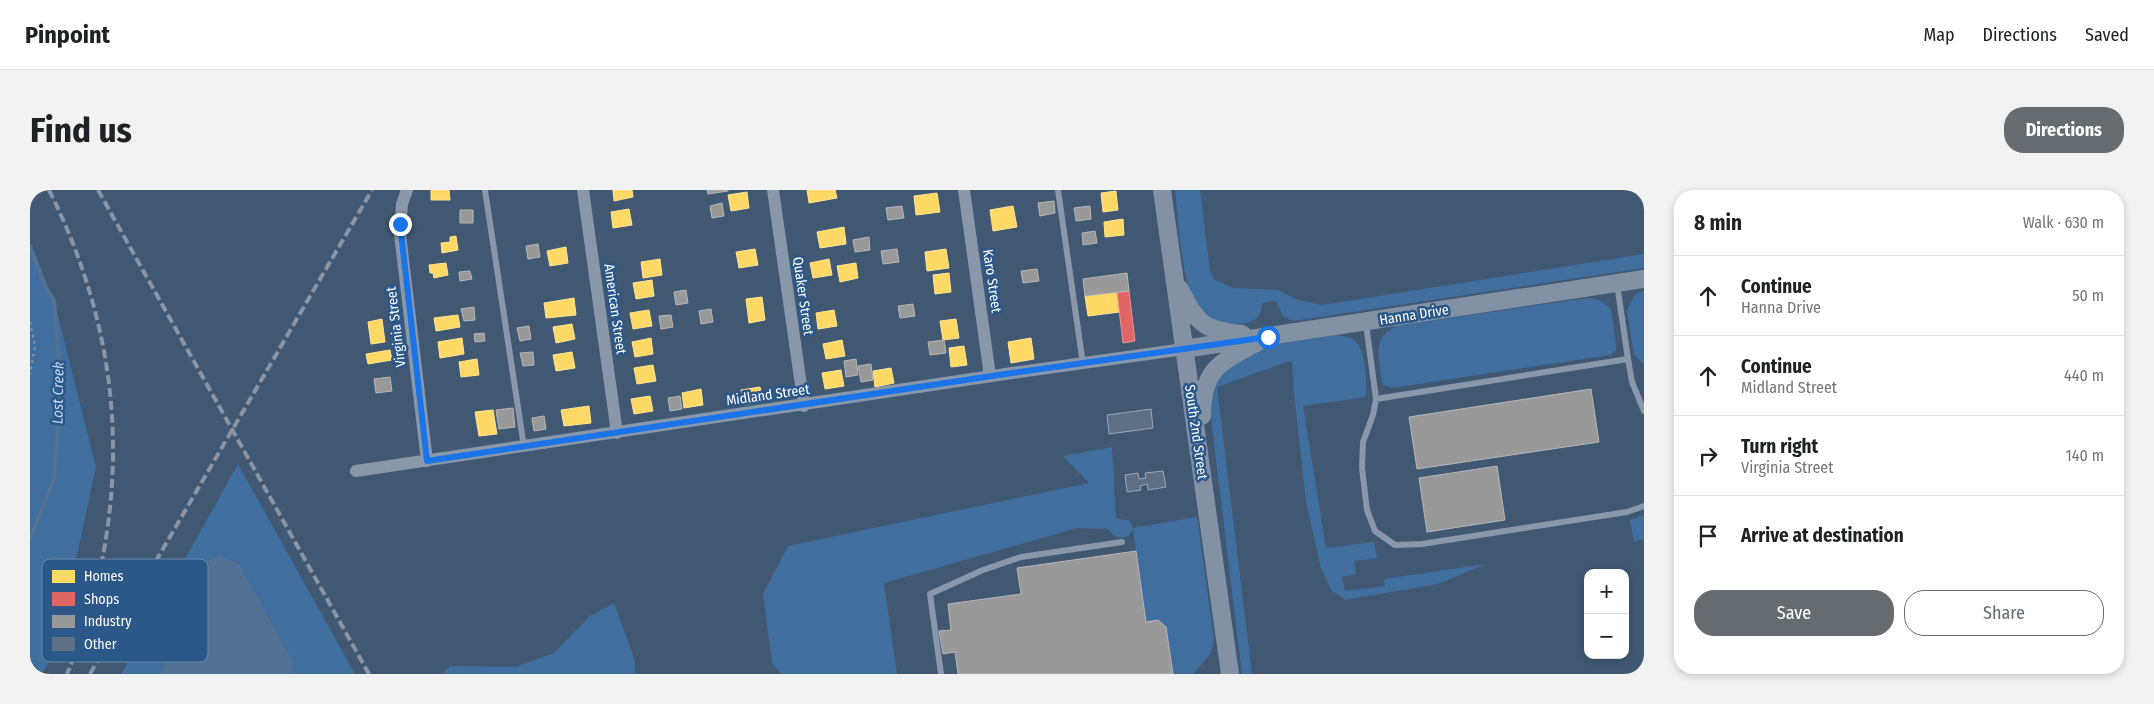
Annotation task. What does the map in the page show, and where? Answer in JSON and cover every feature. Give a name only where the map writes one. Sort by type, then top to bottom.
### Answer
[{"type":"main road","name":"South 2nd Street","points":[[1162,190],[1230,674]]},
{"type":"main road","points":[[1174,275],[1190,309],[1198,320],[1208,327],[1219,331],[1268,337]]},
{"type":"main road","name":"Hanna Drive","points":[[1184,349],[1644,279]]},
{"type":"main road","points":[[1202,477],[1202,396],[1205,386],[1210,376],[1227,359],[1268,337]]},
{"type":"street","name":"Virginia Street","points":[[407,190],[402,204],[400,234],[427,461]]},
{"type":"street","name":"American Street","points":[[583,190],[617,433]]},
{"type":"street","name":"Quaker Street","points":[[773,190],[804,406]]},
{"type":"street","name":"Karo Street","points":[[964,190],[990,376]]},
{"type":"street","name":"Midland Street","points":[[356,471],[804,406],[990,376],[1184,349]]},
{"type":"lane","points":[[485,190],[524,447]]},
{"type":"lane","points":[[1058,190],[1082,364]]},
{"type":"lane","points":[[1617,283],[1632,382],[1644,411]]},
{"type":"lane","points":[[1366,322],[1376,399],[1364,442],[1362,468],[1367,510],[1375,531],[1395,545],[1422,544],[1627,512],[1644,506]]},
{"type":"lane","points":[[1376,399],[1628,359]]},
{"type":"lane","points":[[942,674],[930,594],[983,570],[1020,557],[1122,542]]},
{"type":"path","points":[[30,322],[35,346],[30,374]]},
{"type":"shaded area","points":[[1175,190],[1200,190],[1210,271],[1215,280],[1234,288],[1279,290],[1295,299],[1322,305],[1644,254],[1644,268],[1293,321],[1283,316],[1276,301],[1262,303],[1261,312],[1255,319],[1247,323],[1225,324],[1206,316],[1199,309],[1192,296],[1184,267]]},
{"type":"shaded area","points":[[30,251],[54,300],[96,467],[76,559],[42,559],[42,662],[49,662],[42,674],[30,674]]},
{"type":"shaded area","points":[[1644,290],[1644,364],[1634,355],[1627,310],[1635,295]]},
{"type":"shaded area","points":[[1588,298],[1599,300],[1611,309],[1616,350],[1610,355],[1392,388],[1383,385],[1378,350],[1383,337],[1396,326]]},
{"type":"shaded area","points":[[1335,335],[1345,336],[1358,344],[1365,367],[1366,397],[1303,406],[1326,548],[1374,542],[1377,558],[1354,561],[1356,574],[1342,577],[1345,591],[1385,586],[1384,579],[1486,564],[1438,584],[1345,600],[1331,590],[1321,568],[1306,502],[1292,362],[1287,362],[1217,387],[1252,674],[1242,674],[1209,402],[1215,378],[1250,352],[1266,346]]},
{"type":"shaded area","points":[[1112,447],[1116,518],[1130,521],[1133,528],[1197,517],[1214,639],[1211,653],[1193,674],[1173,674],[1166,627],[1158,621],[1146,622],[1133,529],[1129,536],[1119,537],[1114,536],[1108,529],[1077,528],[884,583],[897,674],[781,674],[772,663],[763,594],[788,546],[1089,483],[1063,456]]},
{"type":"shaded area","points":[[238,464],[355,674],[121,674],[128,662],[208,662],[208,559],[185,559]]},
{"type":"shaded area","points":[[1644,515],[1644,539],[1634,542],[1630,520]]},
{"type":"shaded area","points":[[220,555],[239,564],[294,664],[292,674],[161,674],[165,662],[208,662],[208,560]]},
{"type":"shaded area","points":[[614,603],[635,661],[635,674],[442,674],[450,666],[515,667],[554,653],[590,616]]},
{"type":"building: Homes","points":[[431,190],[449,190],[450,200],[431,200]]},
{"type":"building: Homes","points":[[613,190],[632,190],[633,197],[614,201]]},
{"type":"building: Homes","points":[[807,190],[835,190],[837,198],[809,203]]},
{"type":"building: Homes","points":[[1116,191],[1118,210],[1103,212],[1101,193]]},
{"type":"building: Homes","points":[[747,192],[749,208],[731,211],[728,195]]},
{"type":"building: Homes","points":[[937,193],[940,212],[916,215],[914,196]]},
{"type":"building: Homes","points":[[1013,206],[1017,227],[993,231],[990,210]]},
{"type":"building: Homes","points":[[629,209],[632,225],[613,228],[611,212]]},
{"type":"building: Homes","points":[[1123,219],[1124,235],[1105,237],[1104,222]]},
{"type":"building: Homes","points":[[844,227],[846,244],[820,248],[817,232]]},
{"type":"building: Homes","points":[[456,236],[458,250],[442,253],[441,243],[450,242],[450,237]]},
{"type":"building: Homes","points":[[566,247],[568,263],[550,266],[547,251]]},
{"type":"building: Homes","points":[[755,249],[758,265],[739,268],[736,252]]},
{"type":"building: Homes","points":[[946,249],[949,268],[927,271],[925,252]]},
{"type":"building: Homes","points":[[660,259],[662,275],[643,278],[641,262]]},
{"type":"building: Homes","points":[[829,259],[832,275],[813,278],[810,263]]},
{"type":"building: Homes","points":[[446,263],[448,275],[434,278],[433,273],[430,273],[429,265]]},
{"type":"building: Homes","points":[[856,263],[858,278],[840,282],[837,266]]},
{"type":"building: Homes","points":[[949,273],[951,292],[935,294],[933,275]]},
{"type":"building: Homes","points":[[652,280],[654,296],[636,299],[633,283]]},
{"type":"building: Homes","points":[[1117,292],[1120,312],[1088,316],[1085,296]]},
{"type":"building: Homes","points":[[762,297],[765,320],[749,323],[746,299]]},
{"type":"building: Homes","points":[[574,298],[576,315],[546,318],[544,303]]},
{"type":"building: Homes","points":[[649,310],[652,326],[633,329],[630,313]]},
{"type":"building: Homes","points":[[834,310],[837,326],[818,329],[816,313]]},
{"type":"building: Homes","points":[[458,315],[460,327],[436,331],[434,318]]},
{"type":"building: Homes","points":[[382,319],[385,342],[371,344],[368,322]]},
{"type":"building: Homes","points":[[956,319],[959,338],[943,340],[940,321]]},
{"type":"building: Homes","points":[[572,324],[575,339],[556,343],[553,327]]},
{"type":"building: Homes","points":[[462,338],[464,354],[440,358],[438,342]]},
{"type":"building: Homes","points":[[651,338],[653,354],[635,357],[632,342]]},
{"type":"building: Homes","points":[[1031,338],[1034,359],[1011,363],[1008,342]]},
{"type":"building: Homes","points":[[842,340],[845,356],[826,359],[823,344]]},
{"type":"building: Homes","points":[[964,346],[967,365],[951,367],[949,348]]},
{"type":"building: Homes","points":[[390,350],[392,360],[368,364],[366,354]]},
{"type":"building: Homes","points":[[572,352],[575,368],[556,371],[553,355]]},
{"type":"building: Homes","points":[[477,359],[479,375],[461,377],[459,362]]},
{"type":"building: Homes","points":[[653,365],[656,381],[637,384],[634,368]]},
{"type":"building: Homes","points":[[891,368],[894,383],[875,387],[873,371]]},
{"type":"building: Homes","points":[[841,370],[844,386],[825,389],[822,373]]},
{"type":"building: Homes","points":[[760,387],[763,402],[744,405],[741,390]]},
{"type":"building: Homes","points":[[701,389],[703,405],[684,408],[682,393]]},
{"type":"building: Homes","points":[[650,396],[653,411],[634,414],[631,399]]},
{"type":"building: Homes","points":[[589,406],[591,423],[564,426],[561,410]]},
{"type":"building: Homes","points":[[493,410],[497,434],[479,436],[475,412]]},
{"type":"building: Shops","points":[[1129,291],[1135,341],[1123,343],[1117,292]]},
{"type":"building: Industry","points":[[707,190],[728,190],[728,191],[708,194]]},
{"type":"building: Industry","points":[[1054,201],[1055,213],[1040,216],[1038,203]]},
{"type":"building: Industry","points":[[722,203],[724,216],[712,218],[710,206]]},
{"type":"building: Industry","points":[[902,206],[904,218],[888,220],[886,208]]},
{"type":"building: Industry","points":[[1090,206],[1091,219],[1076,221],[1074,208]]},
{"type":"building: Industry","points":[[460,210],[473,210],[473,223],[460,223]]},
{"type":"building: Industry","points":[[1095,231],[1097,243],[1083,245],[1082,233]]},
{"type":"building: Industry","points":[[869,237],[870,250],[855,252],[853,240]]},
{"type":"building: Industry","points":[[538,244],[540,257],[528,259],[526,246]]},
{"type":"building: Industry","points":[[897,249],[899,262],[883,264],[881,251]]},
{"type":"building: Industry","points":[[1037,269],[1039,281],[1023,283],[1021,271]]},
{"type":"building: Industry","points":[[470,271],[472,279],[460,281],[459,272]]},
{"type":"building: Industry","points":[[1127,273],[1129,291],[1085,296],[1083,279]]},
{"type":"building: Industry","points":[[686,290],[688,303],[676,305],[674,292]]},
{"type":"building: Industry","points":[[913,304],[915,316],[900,318],[898,306]]},
{"type":"building: Industry","points":[[474,307],[475,320],[464,321],[461,309]]},
{"type":"building: Industry","points":[[711,309],[713,322],[701,324],[699,311]]},
{"type":"building: Industry","points":[[671,315],[673,327],[661,329],[659,316]]},
{"type":"building: Industry","points":[[529,326],[531,339],[520,341],[517,328]]},
{"type":"building: Industry","points":[[484,333],[485,341],[475,342],[474,334]]},
{"type":"building: Industry","points":[[944,340],[946,353],[930,355],[928,342]]},
{"type":"building: Industry","points":[[533,352],[534,365],[523,366],[520,353]]},
{"type":"building: Industry","points":[[856,359],[858,375],[846,377],[844,361]]},
{"type":"building: Industry","points":[[871,364],[873,380],[861,382],[858,366]]},
{"type":"building: Industry","points":[[390,377],[392,391],[376,393],[374,379]]},
{"type":"building: Industry","points":[[1591,389],[1599,442],[1417,469],[1409,417]]},
{"type":"building: Industry","points":[[680,396],[682,409],[670,411],[668,398]]},
{"type":"building: Industry","points":[[513,408],[515,427],[499,429],[496,410]]},
{"type":"building: Industry","points":[[544,416],[546,429],[534,431],[532,418]]},
{"type":"building: Industry","points":[[1497,466],[1505,520],[1427,532],[1419,478]]},
{"type":"building: Industry","points":[[1136,551],[1146,622],[1158,620],[1166,627],[1173,674],[958,674],[955,652],[943,654],[939,631],[951,630],[948,604],[1021,594],[1017,568]]},
{"type":"building: Other","points":[[1151,409],[1153,428],[1109,434],[1107,415]]},
{"type":"building: Other","points":[[1163,471],[1166,487],[1148,490],[1147,484],[1140,486],[1141,490],[1127,492],[1125,475],[1138,473],[1139,479],[1146,478],[1145,473]]},
{"type":"waterway","name":"Lost Creek","points":[[30,246],[46,288],[54,300],[61,384],[54,479],[30,539]]},
{"type":"railway","points":[[49,190],[73,243],[91,296],[104,349],[111,403],[113,458],[109,513],[101,559]]},
{"type":"railway","points":[[98,190],[369,674]]},
{"type":"railway","points":[[157,559],[372,190]]},
{"type":"railway","points":[[67,674],[72,662]]},
{"type":"railway","points":[[90,674],[97,662]]},
{"type":"route","points":[[400,224],[427,461],[804,406],[1012,373],[1268,337]]}]
